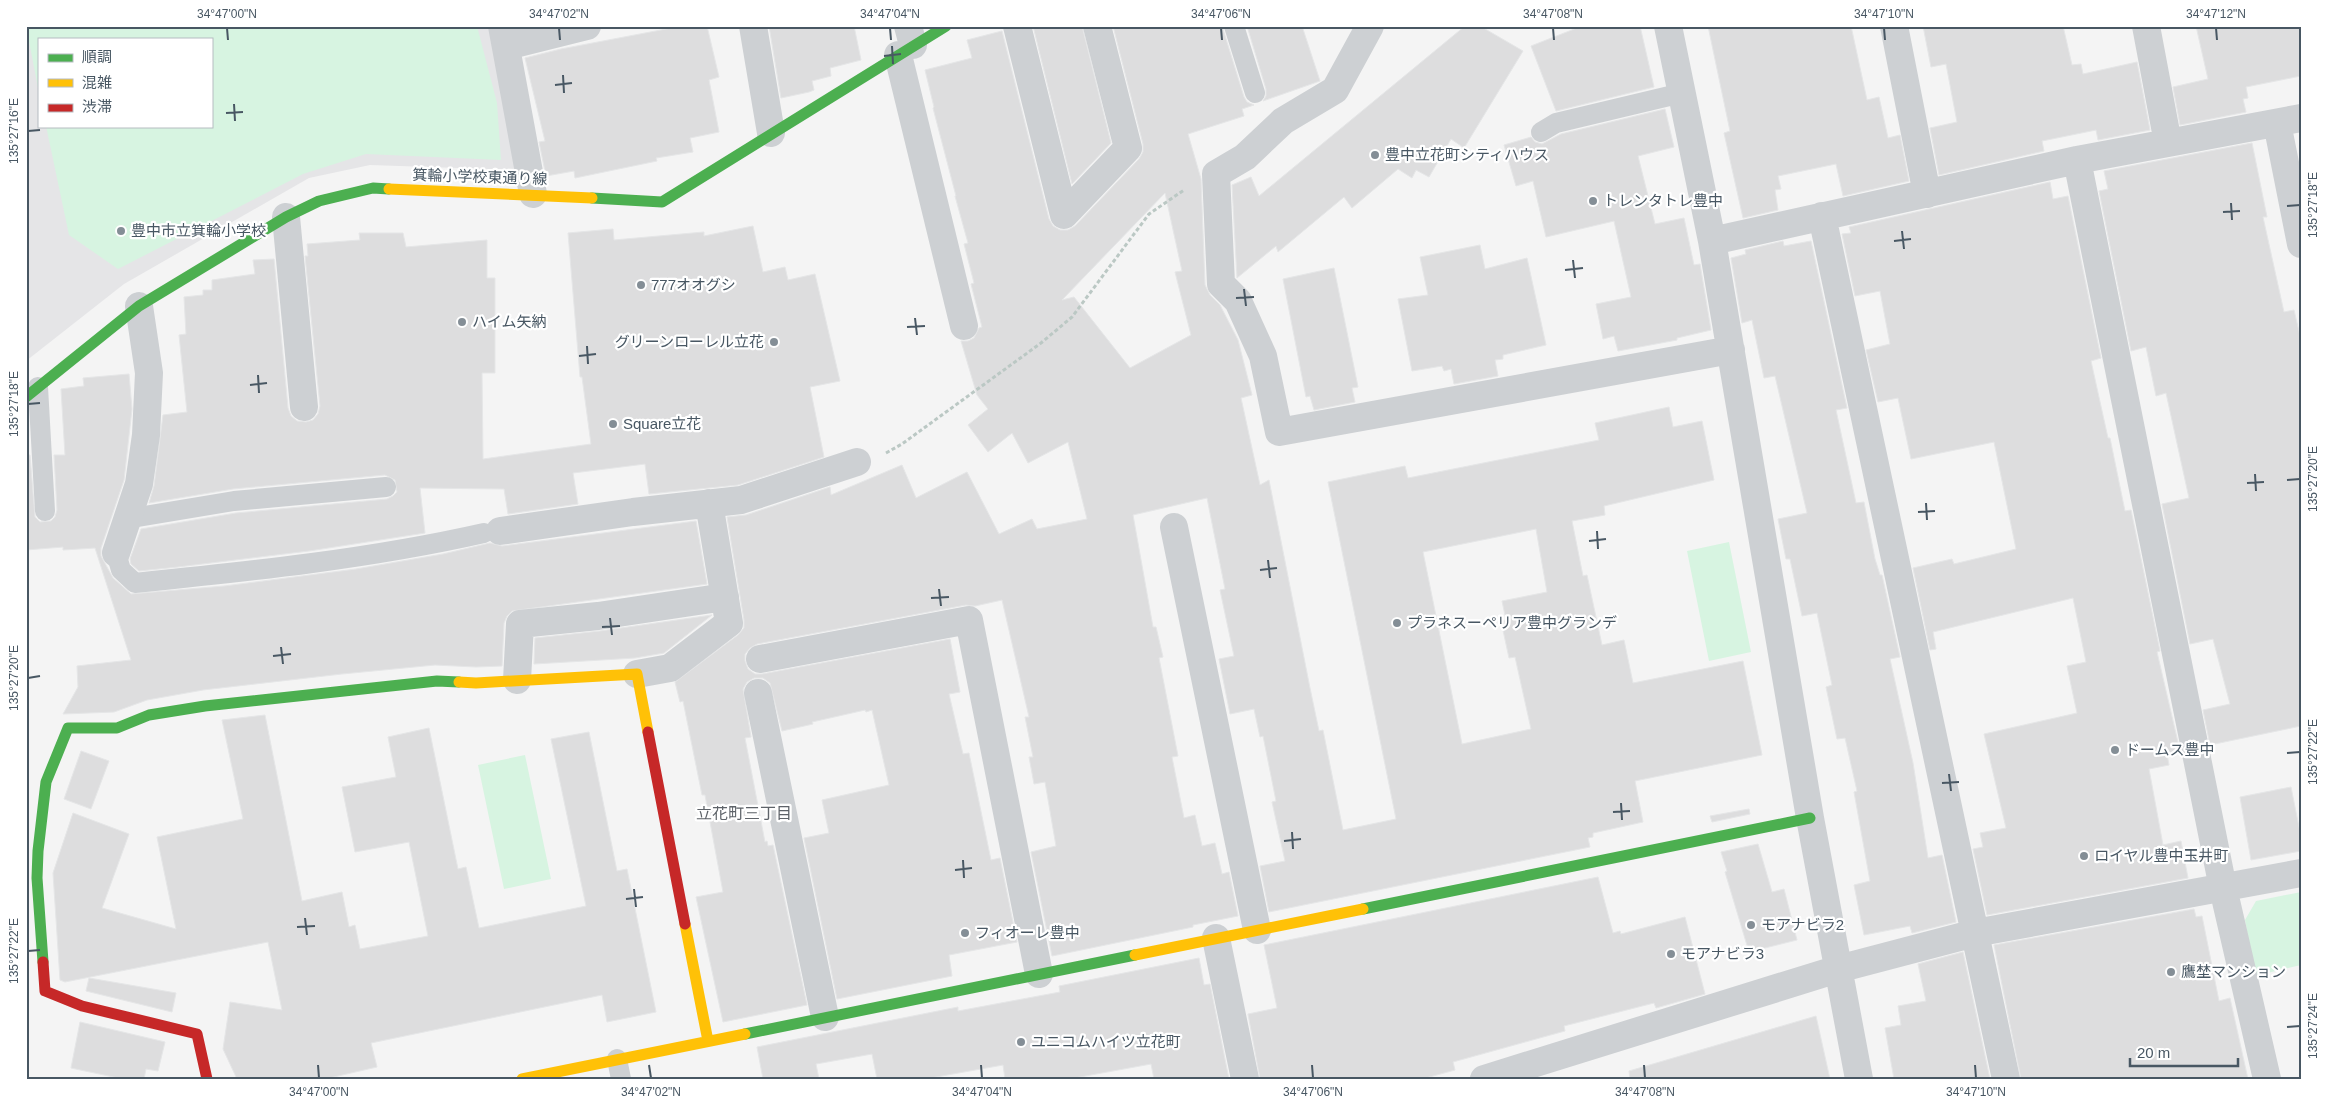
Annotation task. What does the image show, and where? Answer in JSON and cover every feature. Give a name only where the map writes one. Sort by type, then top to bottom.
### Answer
[{"type":"street","points":[[533,194],[505,36],[587,26]]},
{"type":"street","points":[[752,26],[771,133]]},
{"type":"street","name":"箕輪小学校東通り線","points":[[32,392],[139,306],[286,217],[318,200],[373,188],[533,194],[662,202],[771,133],[906,42],[946,26]]},
{"type":"street","points":[[1017,26],[1064,214],[1128,148],[1097,26]]},
{"type":"street","points":[[1370,26],[1335,90],[1283,121],[1245,157],[1216,174],[1221,284],[1238,301],[1263,356],[1280,432],[1731,350]]},
{"type":"street","points":[[1668,26],[1712,241],[1810,818],[1859,1079]]},
{"type":"street","points":[[1894,26],[1927,194]]},
{"type":"street","points":[[2146,26],[2168,142]]},
{"type":"street","points":[[906,42],[964,326]]},
{"type":"street","points":[[1712,241],[2077,160],[2289,120],[2301,244]]},
{"type":"street","points":[[2077,160],[2223,888],[2267,1079]]},
{"type":"street","points":[[1822,216],[2006,1079]]},
{"type":"street","points":[[286,217],[304,408]]},
{"type":"street","points":[[116,553],[126,518],[139,484],[146,435],[149,373],[139,306]]},
{"type":"street","points":[[492,532],[741,500],[857,462]]},
{"type":"street","points":[[207,1079],[197,1034],[82,1006],[45,991],[31,878],[46,782],[68,728],[117,728],[150,715],[205,706],[437,681],[476,683],[637,674],[670,668],[730,623],[710,503]]},
{"type":"street","points":[[1174,527],[1257,930]]},
{"type":"street","points":[[517,680],[520,624],[598,616],[726,597]]},
{"type":"street","points":[[760,659],[969,620],[1039,974]]},
{"type":"street","points":[[637,674],[708,1041]]},
{"type":"street","points":[[758,693],[825,1017]]},
{"type":"street","points":[[529,1078],[1810,818]]},
{"type":"street","points":[[1484,1079],[1838,969],[1975,933],[2301,873]]},
{"type":"street","points":[[1216,938],[1245,1079]]},
{"type":"lane","points":[[1234,26],[1255,93]]},
{"type":"lane","points":[[1541,132],[1556,123],[1682,93]]},
{"type":"lane","points":[[32,392],[45,511]]},
{"type":"lane","points":[[126,518],[234,501],[386,487]]},
{"type":"lane","points":[[116,553],[121,570],[136,583],[269,570],[430,545],[492,532]]},
{"type":"lane","points":[[617,1059],[621,1079]]},
{"type":"path","points":[[857,462],[880,456],[902,444],[1041,343],[1072,317],[1149,214],[1191,186],[1216,174]]},
{"type":"shaded area","name":"豊中市立箕輪小学校","points":[[26,26],[488,26],[504,88],[515,170],[370,165],[309,178],[124,284],[26,361]]},
{"type":"green space","name":"豊中市立箕輪小学校","points":[[26,26],[477,26],[497,103],[501,160],[366,154],[303,174],[118,269],[69,235],[46,128],[212,128],[212,38],[38,38],[38,88]]},
{"type":"green space","points":[[1729,542],[1751,652],[1709,661],[1687,551]]},
{"type":"green space","points":[[525,755],[551,879],[504,889],[478,765]]},
{"type":"green space","points":[[2301,892],[2301,965],[2255,976],[2245,920],[2256,901]]},
{"type":"building","points":[[682,26],[707,26],[719,77],[709,80],[719,132],[690,138],[693,152],[656,158],[657,161],[575,178],[574,171],[546,176],[539,142],[545,141],[525,58],[561,49]]},
{"type":"building","points":[[769,26],[854,26],[861,60],[830,68],[831,76],[812,81],[814,90],[781,98]]},
{"type":"building","points":[[1033,26],[1082,26],[1111,143],[1072,184]]},
{"type":"building","points":[[1113,26],[1222,26],[1244,97],[1247,102],[1254,105],[1242,109],[1244,116],[1188,134],[1201,179],[1205,285],[1210,295],[1220,305],[1238,340],[1252,395],[1241,398],[1260,485],[1269,480],[1319,731],[1323,730],[1343,830],[1396,819],[1328,482],[1405,466],[1408,478],[1599,440],[1595,423],[1669,407],[1673,427],[1702,421],[1714,480],[1604,506],[1605,515],[1572,521],[1583,576],[1587,575],[1602,645],[1624,640],[1633,683],[1743,661],[1762,755],[1635,781],[1643,822],[1593,833],[1593,837],[1588,838],[1590,847],[1269,912],[1260,866],[1285,861],[1272,802],[1276,801],[1263,736],[1260,737],[1254,709],[1230,714],[1219,659],[1234,656],[1220,590],[1225,589],[1207,498],[1133,515],[1153,627],[1156,627],[1163,657],[1159,658],[1178,756],[1172,757],[1184,818],[1195,815],[1202,846],[1215,843],[1222,874],[1229,872],[1238,916],[1052,956],[1031,852],[1056,846],[1045,782],[1034,784],[1029,757],[1033,757],[1025,717],[1029,717],[1002,600],[757,644],[745,654],[745,661],[748,669],[755,674],[762,674],[950,639],[960,692],[949,694],[963,754],[969,753],[991,860],[1000,858],[1017,942],[949,955],[952,976],[837,999],[804,838],[829,833],[822,800],[889,785],[872,710],[812,722],[813,724],[782,731],[770,683],[763,678],[754,678],[747,682],[743,689],[751,737],[745,738],[765,842],[767,841],[768,846],[773,845],[807,1005],[723,1022],[696,897],[723,892],[705,795],[702,795],[683,701],[680,702],[675,682],[738,635],[744,628],[727,517],[746,515],[830,487],[831,495],[902,465],[916,498],[967,472],[999,534],[1032,519],[1037,529],[1087,519],[1068,442],[1028,463],[1012,433],[988,452],[968,425],[988,409],[977,395],[961,341],[968,341],[974,338],[979,328],[982,327],[971,284],[974,283],[964,244],[968,243],[925,70],[972,58],[967,40],[1002,31],[1049,219],[1053,226],[1060,230],[1068,230],[1075,226],[1139,159],[1143,152],[1143,144]],"holes":[[[1165,193],[1182,271],[1175,272],[1191,335],[1130,368],[1074,297],[1062,300]],[[1536,529],[1547,592],[1502,601],[1506,620],[1501,621],[1509,658],[1515,657],[1531,729],[1462,744],[1423,552]]]},
{"type":"building","points":[[1247,26],[1302,26],[1320,81],[1263,101],[1266,96],[1266,89]]},
{"type":"building","name":"豊中立花町シティハウス","points":[[1465,26],[1480,26],[1523,51],[1464,148],[1451,139],[1429,177],[1416,170],[1412,178],[1398,169],[1352,208],[1344,197],[1278,252],[1276,246],[1237,278],[1232,185],[1251,177],[1259,196]]},
{"type":"building","points":[[1582,26],[1640,26],[1654,87],[1556,111],[1531,46]]},
{"type":"building","points":[[1708,26],[1851,26],[1867,100],[1879,97],[1888,138],[1900,135],[1909,181],[1843,196],[1836,164],[1778,176],[1781,189],[1775,190],[1778,210],[1743,218],[1724,133],[1730,131]]},
{"type":"building","points":[[1923,26],[2063,26],[2072,65],[2081,64],[2083,74],[2137,62],[2150,130],[2098,140],[2096,130],[2042,141],[2044,151],[1939,175],[1930,128],[1957,122],[1946,64],[1931,67]]},
{"type":"building","points":[[2196,26],[2301,26],[2301,76],[2246,87],[2248,98],[2243,99],[2246,112],[2180,125],[2173,87],[2208,79]]},
{"type":"building","points":[[1665,109],[1674,147],[1638,156],[1655,224],[1684,218],[1694,265],[1700,264],[1711,330],[1677,338],[1677,340],[1618,351],[1614,336],[1603,339],[1596,304],[1631,297],[1614,221],[1546,237],[1533,181],[1516,186],[1504,145],[1531,137],[1535,142],[1542,144],[1561,134]]},
{"type":"building","points":[[2252,143],[2267,217],[2263,217],[2284,312],[2294,310],[2301,340],[2301,726],[2210,745],[2203,710],[2230,704],[2213,639],[2190,644],[2162,504],[2189,498],[2166,393],[2156,396],[2146,347],[2131,351],[2099,191],[2108,189],[2104,171]]},
{"type":"building","points":[[2050,182],[2053,199],[2068,196],[2101,358],[2091,361],[2108,438],[2110,438],[2125,511],[2131,510],[2160,651],[2157,652],[2180,751],[2167,754],[2169,765],[2149,769],[2163,845],[2181,841],[2188,878],[1987,915],[1973,849],[1983,847],[1980,833],[2006,828],[1984,734],[2077,713],[2067,666],[2086,662],[2073,598],[1933,632],[1936,649],[1930,650],[1913,568],[1952,559],[1954,564],[2016,549],[1994,442],[1911,459],[1898,398],[1878,402],[1866,350],[1890,344],[1880,291],[1855,296],[1842,234],[1851,233],[1849,227]]},
{"type":"building","points":[[753,226],[763,272],[785,267],[788,280],[815,274],[840,381],[810,387],[824,457],[738,485],[649,494],[645,464],[573,473],[578,504],[508,514],[504,489],[420,488],[425,533],[309,551],[178,567],[139,571],[131,564],[130,559],[141,529],[236,513],[387,499],[397,492],[395,480],[385,475],[233,489],[149,503],[154,486],[163,415],[187,412],[179,335],[186,334],[184,297],[203,295],[203,290],[212,290],[212,280],[255,274],[253,260],[274,259],[288,408],[291,416],[297,421],[306,422],[313,420],[318,414],[320,406],[305,256],[308,256],[307,244],[360,240],[359,233],[403,233],[406,247],[487,240],[487,278],[495,278],[495,373],[482,373],[483,459],[591,444],[582,377],[580,377],[568,233],[613,229],[614,240],[704,232],[704,236]]},
{"type":"building","points":[[1783,241],[1784,246],[1811,241],[1847,408],[1836,410],[1856,503],[1864,502],[1875,559],[1880,575],[1882,575],[1900,657],[1890,659],[1913,763],[1928,858],[1942,855],[1956,922],[1912,933],[1910,926],[1864,935],[1854,885],[1870,881],[1854,792],[1857,791],[1845,738],[1837,739],[1826,687],[1832,685],[1817,613],[1802,616],[1790,559],[1786,559],[1778,519],[1807,513],[1775,376],[1764,378],[1752,320],[1742,323],[1731,258],[1746,254],[1745,250]]},
{"type":"building","points":[[1480,245],[1485,269],[1527,258],[1546,345],[1503,355],[1503,359],[1495,360],[1498,376],[1454,384],[1451,369],[1444,371],[1442,366],[1412,371],[1398,299],[1428,295],[1420,257]]},
{"type":"building","points":[[1334,268],[1358,387],[1352,388],[1355,402],[1314,410],[1310,396],[1306,397],[1283,279]]},
{"type":"building","points":[[129,374],[132,409],[124,480],[101,548],[101,556],[113,578],[131,594],[224,586],[356,569],[443,554],[490,543],[502,546],[696,521],[707,584],[512,611],[504,623],[502,666],[435,665],[342,674],[203,690],[147,700],[114,712],[63,714],[78,687],[77,666],[131,660],[95,548],[63,550],[63,547],[26,550],[26,455],[30,455],[35,517],[40,522],[51,521],[55,517],[57,510],[54,455],[65,455],[61,389],[84,386],[83,378]]},
{"type":"building","points":[[712,615],[664,653],[635,658],[534,664],[535,638]]},
{"type":"building","points":[[265,715],[302,901],[342,892],[349,927],[355,925],[360,949],[428,936],[409,842],[355,852],[342,787],[396,777],[388,737],[429,728],[458,869],[466,867],[479,928],[586,906],[551,739],[589,732],[617,871],[627,869],[656,1012],[607,1022],[602,995],[371,1043],[377,1067],[325,1079],[237,1079],[223,1049],[230,1002],[282,1010],[268,942],[65,982],[60,980],[53,873],[73,813],[129,834],[102,908],[176,929],[157,837],[243,819],[222,720]]},
{"type":"building","points":[[81,751],[109,761],[91,809],[64,799]]},
{"type":"building","points":[[2291,787],[2301,837],[2301,851],[2251,860],[2240,797]]},
{"type":"building","points":[[1749,809],[1750,814],[1712,822],[1710,816]]},
{"type":"building","points":[[1758,844],[1772,892],[1784,889],[1797,940],[1749,952],[1725,872],[1727,871],[1721,852]]},
{"type":"building","points":[[1598,877],[1613,933],[1620,931],[1621,934],[1685,917],[1705,994],[1656,1008],[1654,1003],[1564,1026],[1565,1031],[1453,1062],[1455,1070],[1422,1079],[1260,1079],[1248,1014],[1277,1008],[1264,945]]},
{"type":"building","points":[[2194,909],[2196,917],[2202,916],[2219,1001],[2230,998],[2248,1079],[2021,1079],[1994,945]]},
{"type":"building","points":[[1963,952],[1990,1079],[1894,1079],[1885,1028],[1901,1025],[1898,1006],[1926,1001],[1918,964]]},
{"type":"building","points":[[1199,958],[1204,985],[1210,984],[1229,1079],[1154,1079],[1151,1064],[1069,1079],[1005,1079],[1003,1065],[925,1079],[877,1079],[872,1054],[816,1064],[819,1079],[763,1079],[757,1047],[958,1007],[958,1011],[1060,992],[1059,986]]},
{"type":"building","points":[[89,978],[176,993],[172,1012],[86,991]]},
{"type":"building","points":[[1816,1016],[1830,1079],[1630,1079],[1629,1071]]},
{"type":"building","points":[[80,1022],[165,1042],[158,1071],[146,1069],[144,1079],[123,1079],[71,1068]]},
{"type":"traffic: fast","points":[[592,198],[662,202],[946,26]]},
{"type":"traffic: fast","points":[[26,397],[139,306],[286,217],[319,201],[373,188],[389,189]]},
{"type":"traffic: fast","points":[[43,962],[37,878],[38,851],[46,782],[68,728],[117,728],[149,715],[205,706],[437,681],[459,682]]},
{"type":"traffic: fast","points":[[1363,909],[1810,818]]},
{"type":"traffic: fast","points":[[745,1034],[1135,955]]},
{"type":"traffic: slow","points":[[389,189],[592,198]]},
{"type":"traffic: slow","points":[[459,682],[476,683],[637,674],[648,732]]},
{"type":"traffic: slow","points":[[1135,955],[1363,909]]},
{"type":"traffic: slow","points":[[685,924],[708,1041]]},
{"type":"traffic: slow","points":[[522,1079],[745,1034]]},
{"type":"traffic: jam","points":[[648,732],[685,924]]},
{"type":"traffic: jam","points":[[43,962],[45,991],[82,1006],[197,1034],[207,1079]]},
{"type":"place","name":"豊中立花町シティハウス","points":[[1375,155]]},
{"type":"place","name":"トレンタトレ豊中","points":[[1593,201]]},
{"type":"place","name":"豊中市立箕輪小学校","points":[[121,231]]},
{"type":"place","name":"777オオグシ","points":[[641,285]]},
{"type":"place","name":"ハイム矢納","points":[[462,322]]},
{"type":"place","name":"グリーンローレル立花","points":[[774,342]]},
{"type":"place","name":"Square立花","points":[[613,424]]},
{"type":"place","name":"プラネスーペリア豊中グランデ","points":[[1397,623]]},
{"type":"place","name":"ドームス豊中","points":[[2115,750]]},
{"type":"place","name":"ロイヤル豊中玉井町","points":[[2084,856]]},
{"type":"place","name":"モアナビラ2","points":[[1751,925]]},
{"type":"place","name":"フィオーレ豊中","points":[[965,933]]},
{"type":"place","name":"モアナビラ3","points":[[1671,954]]},
{"type":"place","name":"鷹埜マンション","points":[[2171,972]]},
{"type":"place","name":"ユニコムハイツ立花町","points":[[1021,1042]]},
{"type":"district","name":"立花町三丁目","points":[[744,813]]}]
